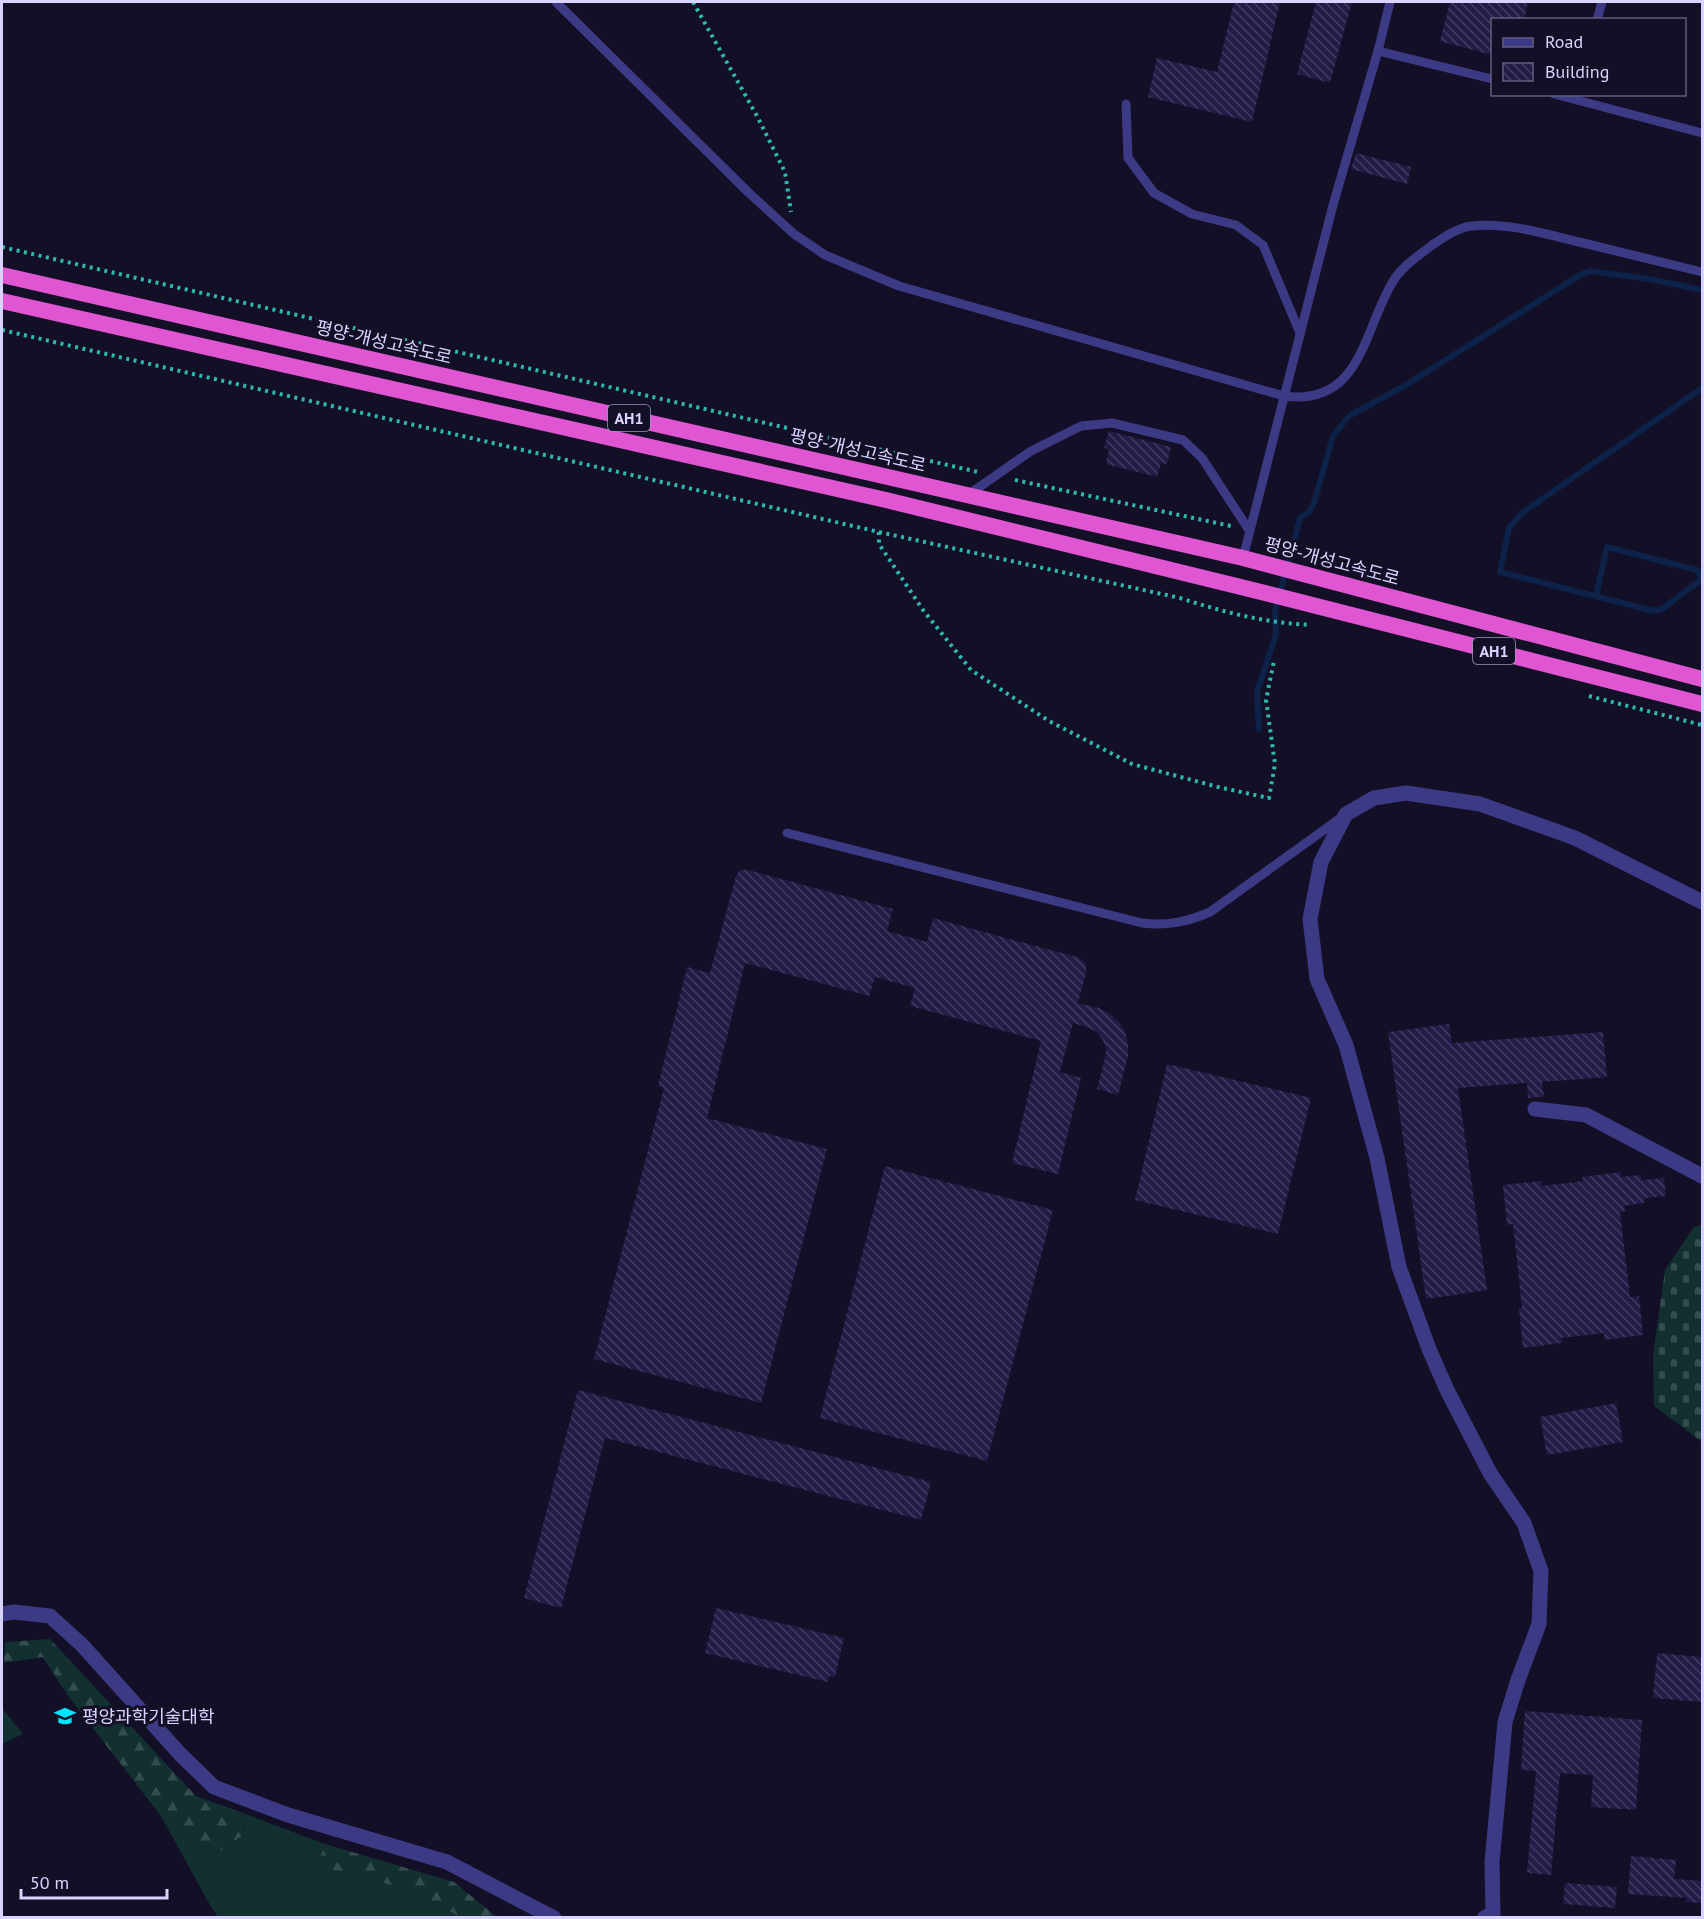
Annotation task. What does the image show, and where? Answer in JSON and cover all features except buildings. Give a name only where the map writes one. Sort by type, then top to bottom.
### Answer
[{"type":"highway","name":"평양-개성고속도로","points":[[2,275],[1250,560],[1702,679]]},
{"type":"highway","name":"AH1","points":[[2,301],[886,500],[1702,704]]},
{"type":"street","points":[[1484,1917],[1493,1913],[1492,1862],[1505,1722],[1539,1624],[1541,1571],[1524,1523],[1490,1473],[1447,1390],[1429,1349],[1399,1267],[1377,1158],[1346,1045],[1317,979],[1310,919],[1322,862],[1346,814],[1374,798],[1406,794],[1480,804],[1575,838],[1702,902]]},
{"type":"street","points":[[1535,1109],[1586,1114],[1702,1176]]},
{"type":"street","points":[[2,1614],[14,1612],[50,1616],[82,1646],[180,1754],[214,1787],[288,1815],[447,1862],[555,1917]]},
{"type":"lane","points":[[556,2],[749,193],[794,234],[825,255],[899,286],[1284,396],[1300,398],[1315,396],[1338,385],[1359,359],[1392,282],[1406,266],[1441,239],[1470,226],[1508,226],[1702,272]]},
{"type":"lane","points":[[1250,560],[1249,530],[1333,205],[1390,2]]},
{"type":"lane","points":[[1598,18],[1602,2]]},
{"type":"lane","points":[[1378,51],[1491,79]]},
{"type":"lane","points":[[1576,97],[1702,133]]},
{"type":"lane","points":[[1126,104],[1128,158],[1154,193],[1192,214],[1236,225],[1263,245],[1300,333]]},
{"type":"lane","points":[[967,495],[1031,451],[1081,426],[1112,423],[1183,440],[1202,458],[1249,530]]},
{"type":"lane","points":[[787,833],[1142,923],[1167,924],[1196,918],[1210,912],[1346,814]]},
{"type":"path","points":[[693,2],[757,116],[785,172],[794,234]]},
{"type":"path","points":[[2,247],[996,476],[1249,530]]},
{"type":"path","points":[[2,330],[879,532],[1180,598],[1224,612],[1281,624]]},
{"type":"path","points":[[879,532],[879,544],[923,610],[971,670],[1049,721],[1132,764],[1269,798],[1275,764],[1266,700],[1274,661]]},
{"type":"green space","points":[[1702,1225],[1702,1442],[1654,1406],[1653,1356],[1665,1270],[1694,1227]]},
{"type":"green space","points":[[50,1639],[196,1796],[243,1813],[245,1834],[216,1853],[161,1816],[68,1696],[43,1657],[4,1663],[5,1642]]},
{"type":"green space","points":[[2,1708],[23,1734],[2,1744]]},
{"type":"green space","points":[[243,1813],[325,1844],[317,1866],[414,1891],[460,1917],[218,1917],[161,1816],[216,1853],[245,1834]]},
{"type":"green space","points":[[325,1844],[454,1882],[497,1917],[460,1917],[414,1891],[317,1866]]},
{"type":"waterway","points":[[1259,729],[1257,692],[1276,634],[1275,611],[1300,518],[1309,512],[1314,503],[1333,436],[1349,416],[1406,385],[1580,275],[1590,271],[1649,279],[1702,290]]},
{"type":"waterway","points":[[1702,388],[1522,513],[1509,528],[1500,572],[1654,611],[1662,609],[1702,579]]},
{"type":"waterway","points":[[1596,596],[1607,547],[1697,570],[1702,579]]},
{"type":"place","name":"평양과학기술대학","points":[[65,1716]]}]
